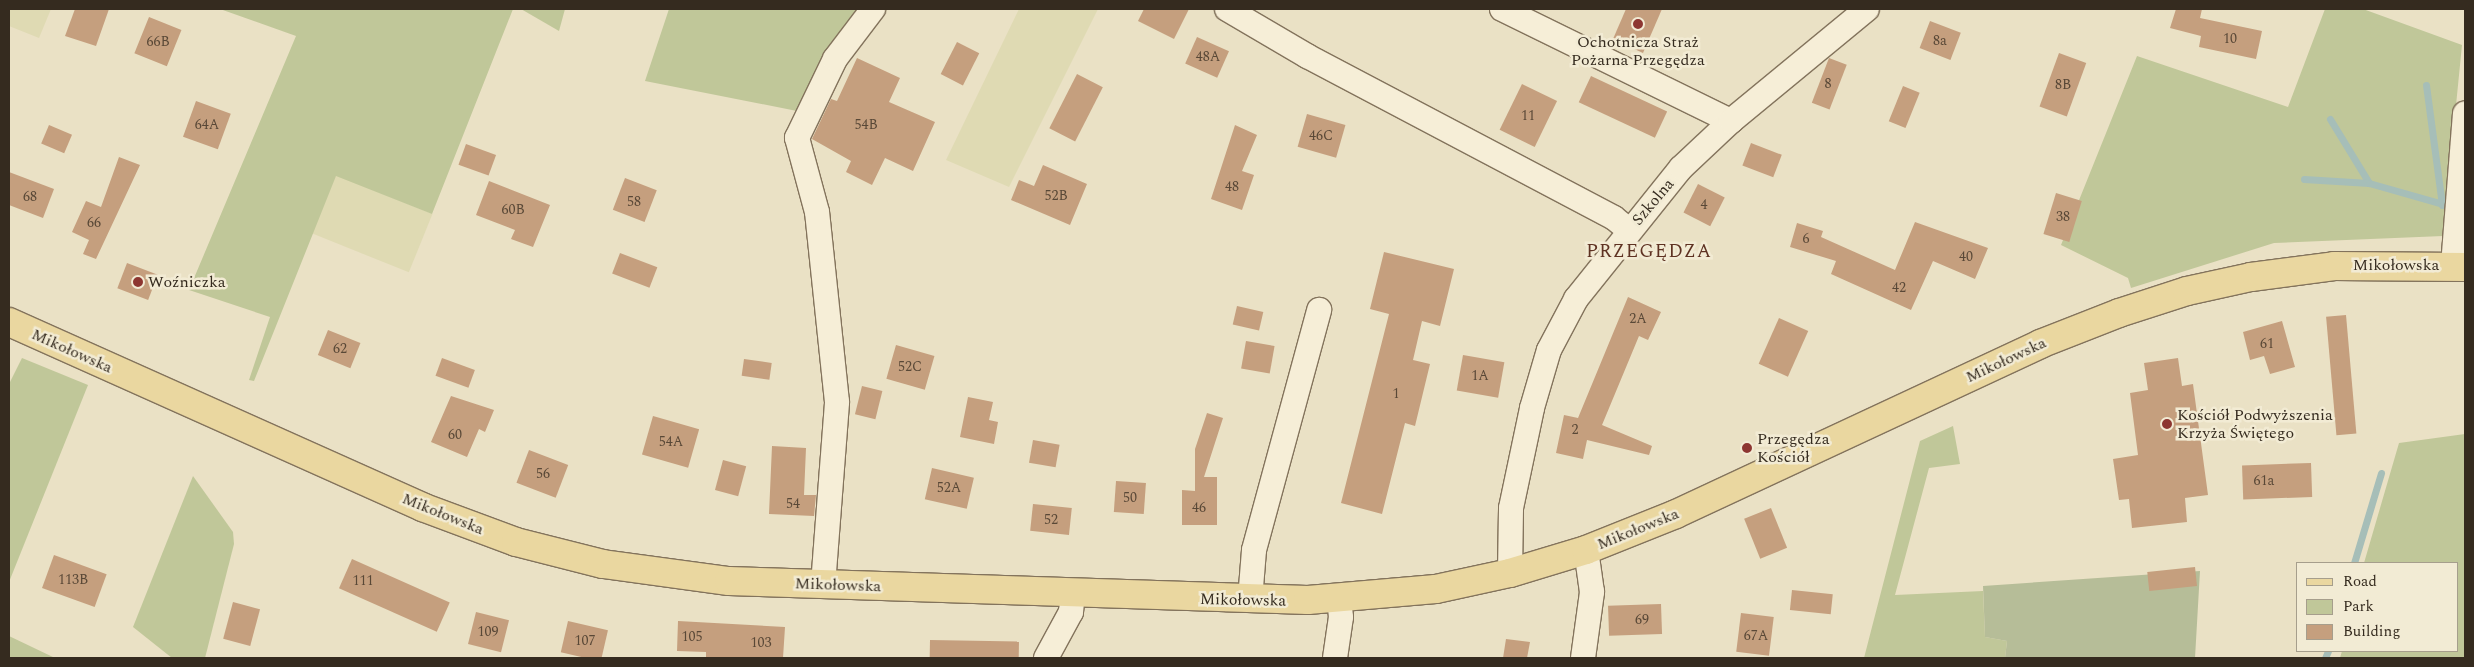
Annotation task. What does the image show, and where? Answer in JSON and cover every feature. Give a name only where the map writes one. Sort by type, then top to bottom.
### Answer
[{"type":"main road","name":"Mikołowska","points":[[9,322],[413,503],[516,542],[651,572],[823,585],[1250,600],[1339,599],[1436,589],[1510,573],[1586,550],[1676,514],[2040,344],[2145,304],[2229,281],[2295,270],[2368,264],[2459,266]]},
{"type":"street","points":[[823,585],[837,402],[817,212],[797,138],[835,59],[873,9]]},
{"type":"street","points":[[1227,9],[1307,56],[1614,218],[1629,230]]},
{"type":"street","points":[[1502,9],[1731,120]]},
{"type":"street","name":"Szkolna","points":[[1510,573],[1511,508],[1549,350],[1576,299],[1629,230],[1681,168],[1731,120],[1867,9]]},
{"type":"street","points":[[2459,266],[2465,114]]},
{"type":"street","points":[[1250,600],[1254,550],[1319,310]]},
{"type":"street","points":[[1583,658],[1592,592],[1586,550]]},
{"type":"street","points":[[1046,658],[1071,612],[1073,594]]},
{"type":"street","points":[[1335,658],[1342,617],[1339,599]]},
{"type":"shaded area","points":[[9,9],[51,9],[39,38],[9,26]]},
{"type":"shaded area","points":[[1019,9],[1098,9],[1009,187],[946,160]]},
{"type":"shaded area","points":[[336,175],[432,214],[409,272],[312,233]]},
{"type":"green space","points":[[220,9],[513,9],[432,214],[336,176],[254,381],[249,380],[270,317],[189,290],[296,36]]},
{"type":"green space","points":[[521,9],[565,9],[559,31]]},
{"type":"green space","points":[[669,9],[864,9],[802,112],[645,81]]},
{"type":"green space","points":[[2325,9],[2363,9],[2462,45],[2443,236],[2274,243],[2131,288],[2128,278],[2061,245],[2137,56],[2288,107]]},
{"type":"green space","points":[[22,358],[88,385],[9,582],[9,384]]},
{"type":"green space","points":[[1953,426],[1960,464],[1929,468],[1895,595],[1983,591],[1985,637],[2007,641],[2005,658],[1864,658],[1920,441]]},
{"type":"green space","points":[[2465,434],[2465,658],[2340,658],[2342,652],[2459,652],[2459,562],[2364,562],[2399,443]]},
{"type":"green space","points":[[193,476],[233,532],[234,544],[205,658],[172,658],[133,627]]},
{"type":"green space","points":[[2200,571],[2195,658],[2005,658],[2007,641],[1985,637],[1983,586]]},
{"type":"green space","points":[[9,636],[55,658],[9,658]]},
{"type":"building","points":[[75,9],[109,9],[96,46],[65,36]]},
{"type":"building","points":[[1144,9],[1189,9],[1174,39],[1138,21]]},
{"type":"building","name":"Ochotnicza Straż Pożarna Przegędza","points":[[1626,9],[1662,9],[1643,53],[1613,39]]},
{"type":"building","points":[[2176,9],[2202,9],[2200,18],[2262,31],[2256,59],[2199,47],[2201,36],[2170,28]]},
{"type":"building","points":[[149,17],[181,30],[167,66],[134,53]]},
{"type":"building","points":[[1930,21],[1961,33],[1950,60],[1920,48]]},
{"type":"building","points":[[1197,37],[1229,51],[1217,78],[1185,63]]},
{"type":"building","points":[[957,42],[979,53],[963,85],[941,74]]},
{"type":"building","points":[[2059,53],[2086,63],[2067,116],[2040,107]]},
{"type":"building","points":[[857,58],[900,78],[889,102],[935,122],[913,171],[885,158],[872,185],[846,172],[851,161],[812,139],[831,99],[837,101]]},
{"type":"building","points":[[1829,58],[1847,65],[1830,110],[1812,103]]},
{"type":"building","points":[[1077,74],[1103,87],[1075,142],[1049,128]]},
{"type":"building","points":[[1591,76],[1667,111],[1655,138],[1579,102]]},
{"type":"building","points":[[1522,84],[1557,101],[1535,147],[1500,130]]},
{"type":"building","points":[[1903,86],[1920,93],[1905,128],[1889,121]]},
{"type":"building","points":[[196,101],[231,114],[218,149],[183,137]]},
{"type":"building","points":[[1307,114],[1345,125],[1336,158],[1298,147]]},
{"type":"building","points":[[49,125],[72,135],[64,153],[41,143]]},
{"type":"building","points":[[1235,125],[1257,135],[1242,171],[1254,175],[1242,210],[1211,199]]},
{"type":"building","points":[[1751,143],[1782,155],[1773,177],[1742,165]]},
{"type":"building","points":[[466,144],[496,155],[489,176],[458,165]]},
{"type":"building","points":[[119,157],[140,165],[96,259],[83,254],[89,240],[72,232],[86,201],[101,207]]},
{"type":"building","points":[[1043,165],[1087,184],[1070,225],[1011,200],[1019,180],[1034,186]]},
{"type":"building","points":[[9,172],[54,189],[43,218],[9,205]]},
{"type":"building","points":[[625,178],[657,190],[645,222],[613,210]]},
{"type":"building","points":[[489,181],[550,205],[533,247],[511,239],[515,230],[476,215]]},
{"type":"building","points":[[1698,184],[1725,198],[1710,226],[1683,213]]},
{"type":"building","points":[[2056,193],[2082,201],[2069,242],[2043,234]]},
{"type":"building","points":[[1915,222],[1988,248],[1975,279],[1933,261],[1911,310],[1831,274],[1836,261],[1790,247],[1797,223],[1823,231],[1821,237],[1895,270]]},
{"type":"building","points":[[1384,252],[1454,269],[1440,326],[1422,321],[1413,360],[1430,364],[1415,426],[1405,423],[1382,514],[1341,503],[1389,314],[1370,309]]},
{"type":"building","points":[[620,253],[657,267],[649,288],[612,274]]},
{"type":"building","name":"Woźniczka","points":[[127,263],[158,275],[148,300],[117,288]]},
{"type":"building","points":[[1628,297],[1661,312],[1648,340],[1639,336],[1602,425],[1652,446],[1649,455],[1587,440],[1583,459],[1556,453],[1564,415],[1578,418]]},
{"type":"building","points":[[1237,306],[1263,312],[1259,331],[1233,325]]},
{"type":"building","points":[[2346,315],[2356,434],[2336,435],[2326,317]]},
{"type":"building","points":[[1779,318],[1808,331],[1788,377],[1759,364]]},
{"type":"building","points":[[2282,321],[2295,367],[2270,374],[2264,356],[2250,360],[2243,332]]},
{"type":"building","points":[[328,330],[360,343],[350,368],[318,355]]},
{"type":"building","points":[[1246,341],[1275,346],[1270,374],[1241,369]]},
{"type":"building","points":[[896,345],[934,356],[925,390],[886,379]]},
{"type":"building","points":[[1463,355],[1504,362],[1498,398],[1457,390]]},
{"type":"building","points":[[442,358],[475,370],[468,388],[436,376]]},
{"type":"building","name":"Kościół Podwyższenia Krzyża Świętego","points":[[2178,358],[2182,386],[2193,384],[2208,495],[2185,498],[2187,522],[2132,528],[2129,499],[2119,500],[2113,459],[2138,455],[2130,393],[2148,390],[2144,363]]},
{"type":"building","points":[[744,359],[772,363],[769,380],[742,376]]},
{"type":"building","points":[[862,386],[882,391],[875,419],[855,414]]},
{"type":"building","points":[[451,396],[494,410],[485,432],[479,429],[467,457],[431,442]]},
{"type":"building","points":[[968,397],[993,402],[989,420],[998,422],[994,444],[960,437]]},
{"type":"building","points":[[1207,413],[1223,418],[1204,477],[1217,477],[1217,525],[1182,525],[1182,490],[1195,491],[1195,449]]},
{"type":"building","points":[[653,416],[699,429],[688,468],[642,454]]},
{"type":"building","points":[[1033,440],[1060,445],[1056,467],[1029,463]]},
{"type":"building","points":[[772,446],[806,448],[804,495],[816,495],[814,516],[769,514]]},
{"type":"building","points":[[529,450],[568,465],[556,498],[516,483]]},
{"type":"building","points":[[723,460],[746,466],[738,496],[715,490]]},
{"type":"building","points":[[2311,463],[2312,497],[2243,499],[2242,465]]},
{"type":"building","points":[[932,468],[974,478],[967,509],[925,499]]},
{"type":"building","points":[[1116,481],[1146,483],[1144,514],[1114,512]]},
{"type":"building","points":[[1033,504],[1072,508],[1069,535],[1030,531]]},
{"type":"building","points":[[1771,508],[1787,548],[1760,559],[1744,519]]},
{"type":"building","points":[[54,555],[107,574],[95,607],[42,588]]},
{"type":"building","points":[[352,559],[450,603],[437,632],[339,588]]},
{"type":"building","points":[[2195,567],[2197,586],[2149,591],[2147,572]]},
{"type":"building","points":[[1792,590],[1833,594],[1831,614],[1790,610]]},
{"type":"building","points":[[233,602],[260,609],[250,646],[223,639]]},
{"type":"building","points":[[1661,604],[1662,634],[1609,636],[1608,606]]},
{"type":"building","points":[[476,612],[509,620],[501,652],[468,644]]},
{"type":"building","points":[[1741,613],[1774,617],[1769,656],[1736,652]]},
{"type":"building","points":[[568,621],[608,630],[602,658],[586,658],[561,652]]},
{"type":"building","points":[[678,621],[785,627],[783,658],[706,658],[706,652],[677,651]]},
{"type":"building","points":[[1506,639],[1530,642],[1527,658],[1503,658]]},
{"type":"building","points":[[930,640],[1019,642],[1019,658],[930,658]]},
{"type":"waterway","points":[[2426,85],[2442,205]]},
{"type":"waterway","points":[[2330,119],[2369,183]]},
{"type":"waterway","points":[[2304,179],[2369,183],[2447,205]]},
{"type":"waterway","points":[[2354,562],[2381,473]]},
{"type":"waterway","points":[[2325,658],[2328,652]]},
{"type":"place","name":"Ochotnicza Straż Pożarna Przegędza","points":[[1638,24]]},
{"type":"place","name":"Woźniczka","points":[[138,282]]},
{"type":"place","name":"Kościół Podwyższenia Krzyża Świętego","points":[[2167,424]]},
{"type":"place","name":"Przegędza Kościół","points":[[1747,448]]},
{"type":"district","name":"PRZEGĘDZA","points":[[1649,252]]}]
